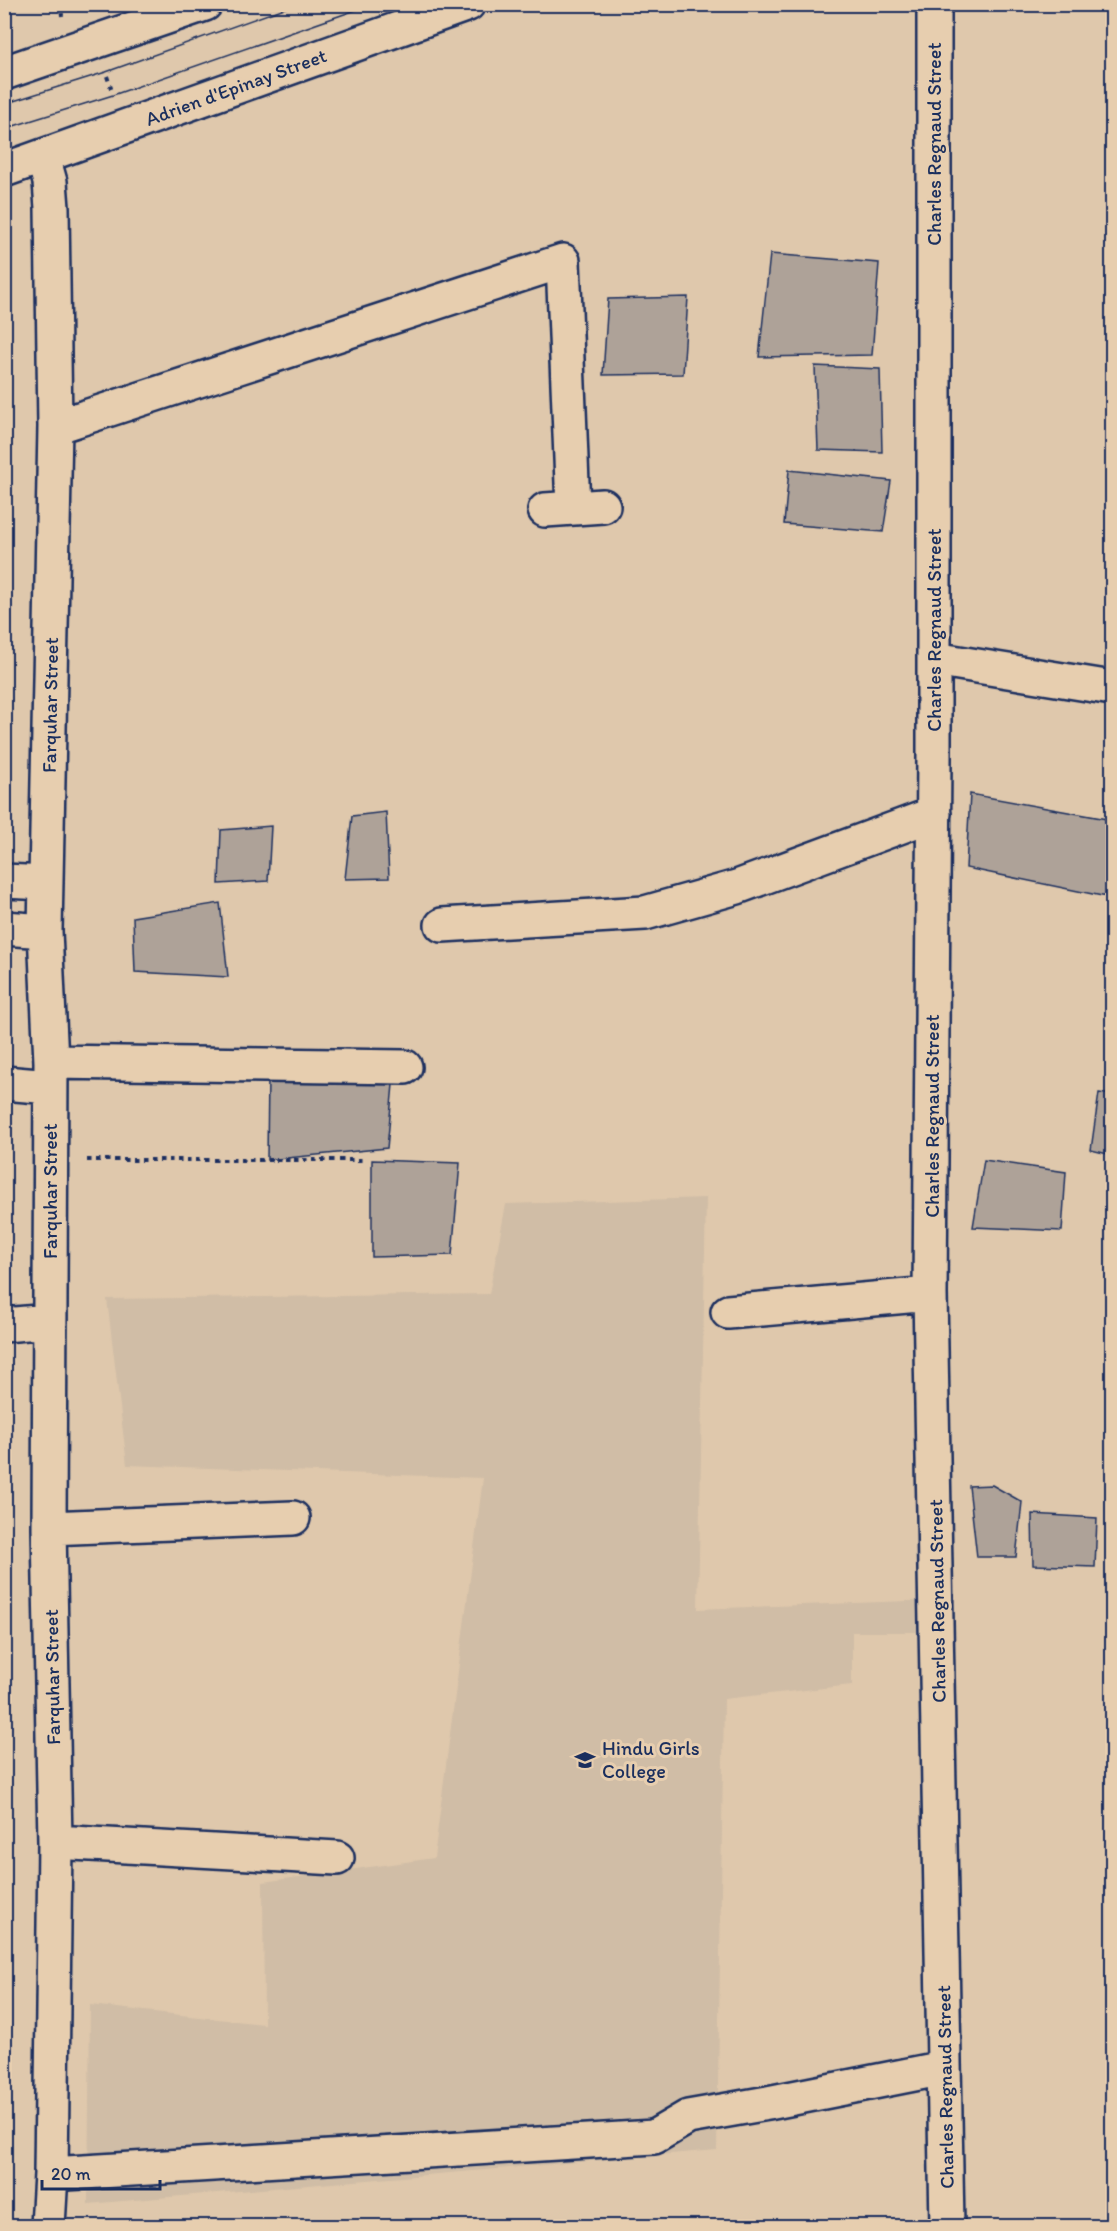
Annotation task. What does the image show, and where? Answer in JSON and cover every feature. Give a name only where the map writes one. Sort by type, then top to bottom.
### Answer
[{"type":"street","points":[[4,73],[205,4]]},
{"type":"street","name":"Adrien d'Epinay Street","points":[[4,171],[468,4]]},
{"type":"street","name":"Charles Regnaud Street","points":[[934,4],[934,814],[930,1294],[947,2226]]},
{"type":"street","name":"Farquhar Street","points":[[44,157],[50,182],[52,208],[55,427],[45,931],[50,1075],[49,1528],[55,1842],[51,2174],[48,2226]]},
{"type":"street","points":[[55,427],[563,261],[574,508]]},
{"type":"street","points":[[934,660],[1113,688]]},
{"type":"street","points":[[442,925],[645,913],[737,887],[934,814]]},
{"type":"street","points":[[4,881],[46,883]]},
{"type":"street","points":[[4,928],[45,931]]},
{"type":"street","points":[[4,1083],[50,1075],[405,1067]]},
{"type":"street","points":[[729,1312],[930,1294]]},
{"type":"street","points":[[4,1325],[49,1321]]},
{"type":"street","points":[[49,1528],[293,1518]]},
{"type":"street","points":[[55,1842],[337,1858]]},
{"type":"street","points":[[51,2174],[654,2137],[688,2117],[944,2068]]},
{"type":"path","points":[[106,72],[113,95]]},
{"type":"path","points":[[50,1160],[364,1160]]},
{"type":"shaded area","name":"Hindu Girls College","points":[[706,1198],[698,1609],[935,1600],[935,1632],[852,1632],[852,1685],[724,1699],[717,2150],[88,2204],[90,2005],[264,2024],[263,1882],[434,1858],[483,1478],[127,1465],[107,1299],[489,1294],[506,1204]]},
{"type":"building","points":[[770,254],[879,263],[872,355],[759,357]]},
{"type":"building","points":[[688,297],[683,374],[603,375],[608,299]]},
{"type":"building","points":[[815,366],[880,369],[882,452],[818,450]]},
{"type":"building","points":[[789,470],[891,481],[883,532],[784,524]]},
{"type":"building","points":[[970,794],[1112,820],[1112,898],[966,868]]},
{"type":"building","points":[[386,812],[389,878],[345,879],[352,816]]},
{"type":"building","points":[[271,826],[268,881],[219,884],[221,830]]},
{"type":"building","points":[[220,903],[228,977],[135,972],[133,917]]},
{"type":"building","points":[[394,1074],[387,1148],[267,1160],[268,1077]]},
{"type":"building","points":[[1099,1093],[1112,1095],[1112,1155],[1091,1150]]},
{"type":"building","points":[[372,1160],[460,1163],[452,1255],[372,1257]]},
{"type":"building","points":[[984,1160],[1066,1172],[1062,1231],[973,1227]]},
{"type":"building","points":[[992,1485],[1022,1502],[1016,1557],[977,1557],[969,1486]]},
{"type":"building","points":[[1032,1514],[1097,1518],[1095,1567],[1033,1565]]},
{"type":"tram line","points":[[4,104],[106,72],[296,4]]},
{"type":"tram line","points":[[4,129],[113,95],[373,4]]},
{"type":"place","name":"Hindu Girls College","points":[[585,1760]]}]
